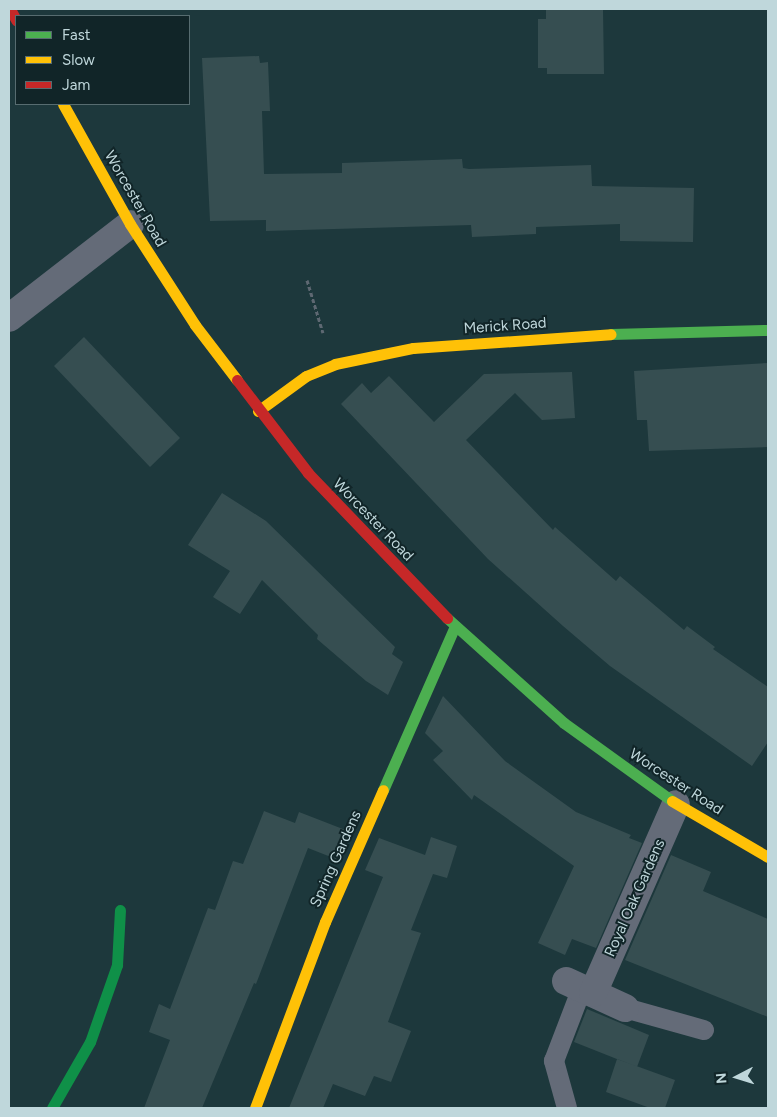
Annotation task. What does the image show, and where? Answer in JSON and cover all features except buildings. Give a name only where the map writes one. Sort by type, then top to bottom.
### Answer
[{"type":"main road","name":"Worcester Road","points":[[64,105],[130,224],[195,325],[258,411],[352,522],[456,626],[564,724],[676,804],[768,857]]},
{"type":"main road","name":"Merick Road","points":[[258,411],[306,376],[335,364],[413,348],[615,334],[768,330]]},
{"type":"main road","name":"Spring Gardens","points":[[255,1108],[325,922],[456,626]]},
{"type":"street","points":[[9,318],[130,224]]},
{"type":"street","name":"Royal Oak Gardens","points":[[580,987],[676,804]]},
{"type":"street","points":[[580,987],[625,1008]]},
{"type":"lane","points":[[567,1108],[554,1060],[580,987]]},
{"type":"lane","points":[[625,1008],[704,1030]]},
{"type":"path","points":[[307,280],[335,364]]},
{"type":"waterway","points":[[52,1108],[90,1042],[117,965],[120,910]]},
{"type":"traffic: fast","points":[[611,334],[768,330]]},
{"type":"traffic: fast","points":[[447,618],[564,723],[672,801]]},
{"type":"traffic: fast","points":[[383,790],[455,626]]},
{"type":"traffic: slow","points":[[64,105],[130,224],[195,325],[237,380]]},
{"type":"traffic: slow","points":[[258,411],[306,376],[335,364],[413,348],[611,334]]},
{"type":"traffic: slow","points":[[255,1108],[325,922],[383,790]]},
{"type":"traffic: slow","points":[[672,801],[768,857]]},
{"type":"traffic: jam","points":[[10,9],[15,18]]},
{"type":"traffic: jam","points":[[237,380],[308,473],[447,618]]}]
